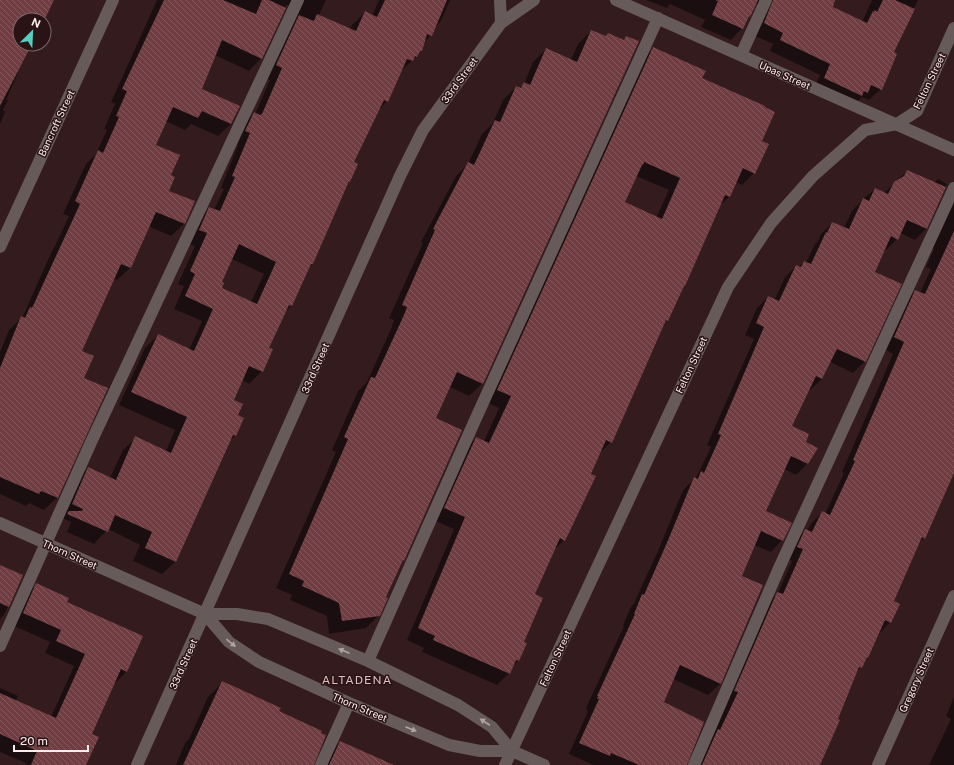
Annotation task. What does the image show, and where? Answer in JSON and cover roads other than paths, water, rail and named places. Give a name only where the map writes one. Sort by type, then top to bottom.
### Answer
[{"type":"street","name":"Bancroft Street","points":[[0,246],[113,0]]},
{"type":"street","points":[[0,646],[92,440],[260,84],[298,0]]},
{"type":"street","points":[[500,0],[501,23]]},
{"type":"street","name":"33rd Street","points":[[137,765],[400,176],[420,136],[427,124],[501,23],[534,0]]},
{"type":"street","name":"Upas Street","points":[[616,0],[954,150]]},
{"type":"street","points":[[741,55],[766,0]]},
{"type":"street","points":[[368,661],[476,418],[658,18]]},
{"type":"street","name":"Felton Street","points":[[505,765],[728,287],[771,223],[813,176],[866,130],[897,124],[917,110],[954,28]]},
{"type":"street","points":[[694,765],[780,566],[954,188]]},
{"type":"street","name":"Thorn Street","points":[[0,523],[205,614],[237,614],[268,619],[368,661],[458,704],[492,727],[512,751]]},
{"type":"street","name":"Gregory Street","points":[[878,765],[954,596]]},
{"type":"street","name":"Thorn Street","points":[[205,614],[229,642],[259,662],[349,703],[448,745],[480,751],[512,751],[544,765]]},
{"type":"street","points":[[321,765],[349,703]]},
{"type":"district","name":"ALTADENA","points":[[357,680]]}]
